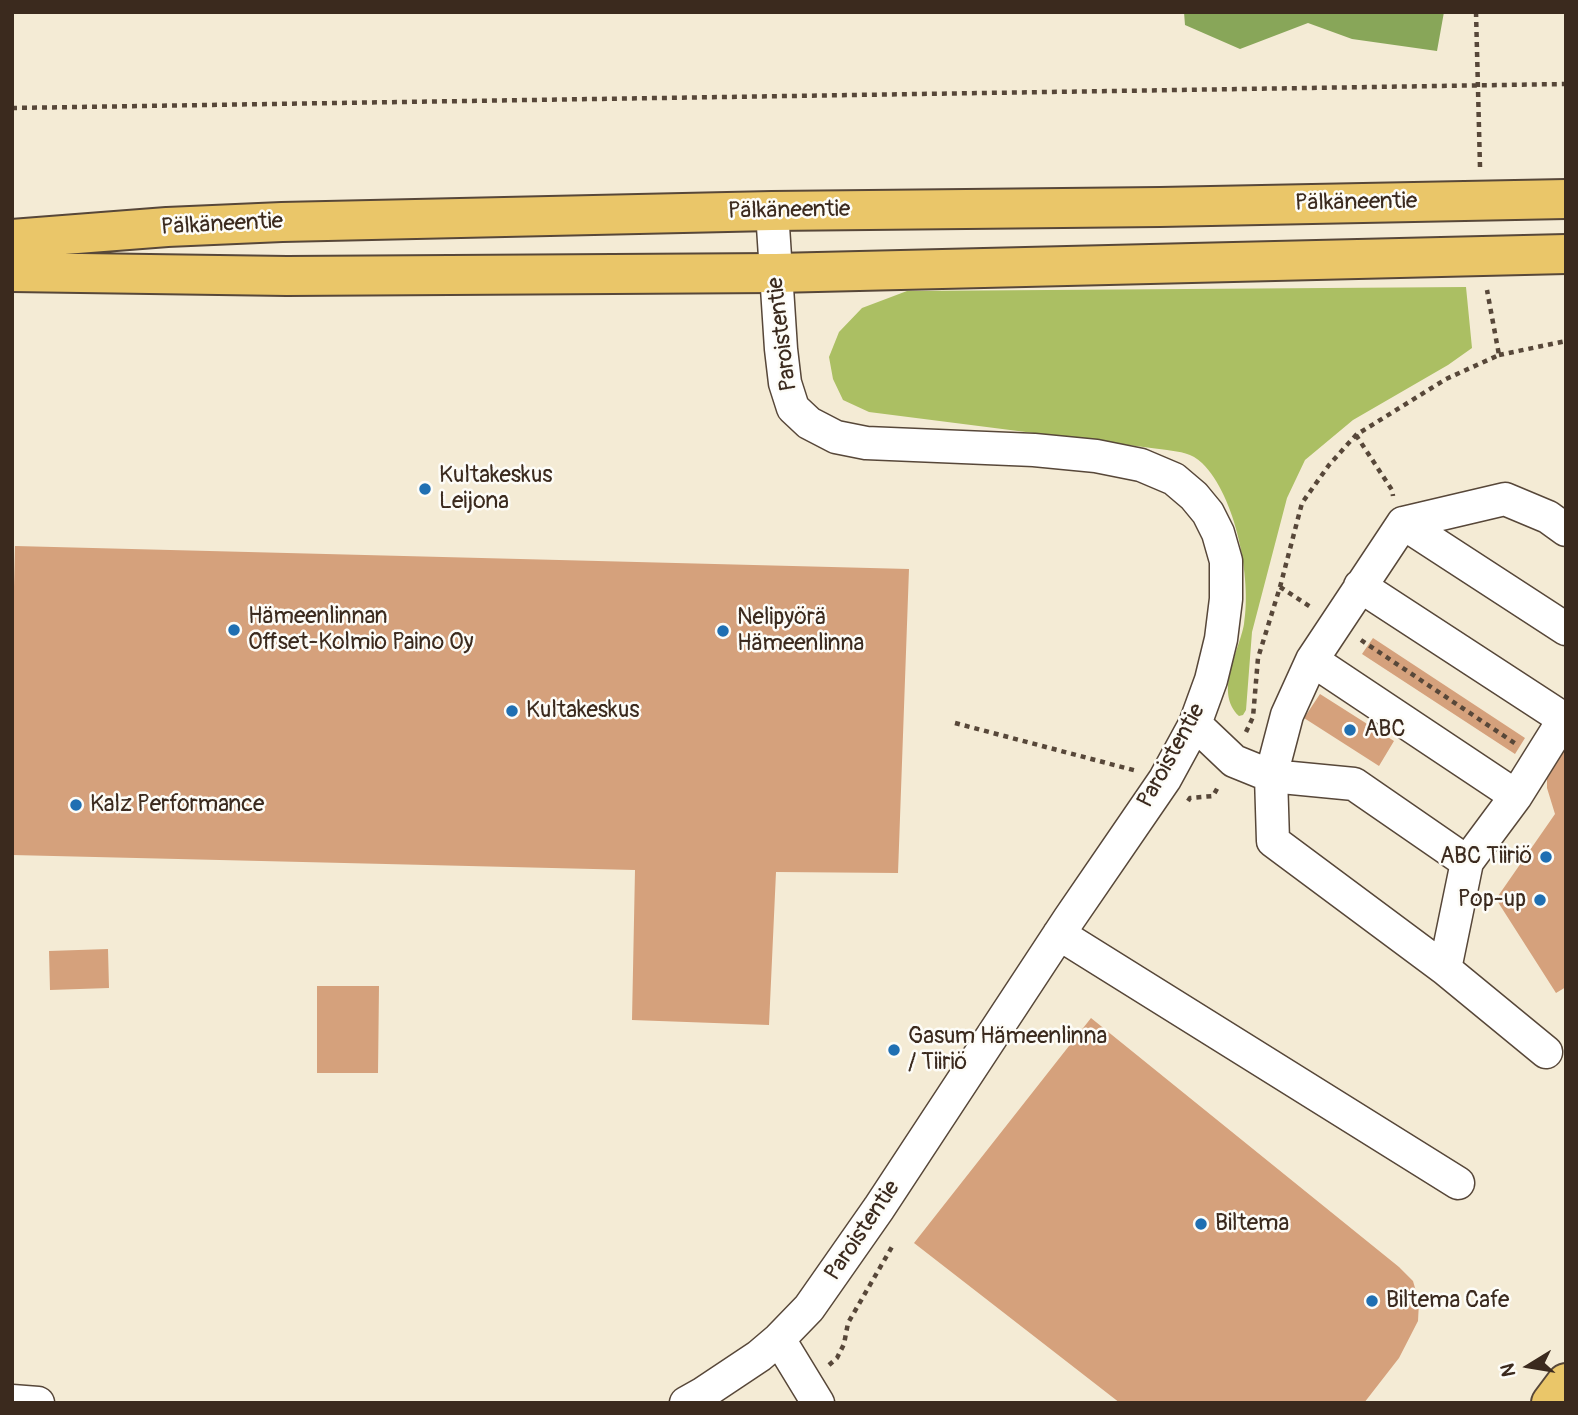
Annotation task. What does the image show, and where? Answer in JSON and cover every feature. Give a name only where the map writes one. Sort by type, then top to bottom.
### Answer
[{"type":"main road","name":"Pälkäneentie","points":[[12,239],[167,227],[282,222],[772,211],[1566,199]]},
{"type":"main road","name":"Pälkäneentie","points":[[12,272],[287,276],[776,273],[1566,254]]},
{"type":"main road","points":[[1551,1403],[1566,1383]]},
{"type":"street","name":"Paroistentie","points":[[686,1403],[759,1356],[779,1339],[809,1308],[846,1257],[1059,934],[1165,779],[1195,724],[1211,680],[1222,639],[1226,599],[1226,561],[1208,513],[1194,496],[1174,479],[1141,465],[1096,456],[1034,450],[866,443],[836,437],[809,423],[793,408],[785,383],[772,211]]},
{"type":"street","points":[[1546,1052],[1445,969],[1273,841],[1271,776],[1287,715],[1312,660],[1403,523],[1504,499],[1560,521]]},
{"type":"street","points":[[1403,523],[1566,629]]},
{"type":"street","points":[[1360,586],[1565,717],[1516,796],[1467,862],[1445,969]]},
{"type":"street","points":[[1312,660],[1516,796]]},
{"type":"street","points":[[1195,724],[1234,761],[1271,776],[1354,784],[1467,862]]},
{"type":"street","points":[[1059,934],[1458,1183]]},
{"type":"street","points":[[779,1339],[818,1403]]},
{"type":"street","points":[[12,1401],[38,1403]]},
{"type":"path","points":[[1476,12],[1480,168]]},
{"type":"path","points":[[12,108],[1566,84]]},
{"type":"path","points":[[1499,355],[1566,341]]},
{"type":"path","points":[[1356,435],[1392,490],[1403,523]]},
{"type":"path","points":[[1280,587],[1539,759]]},
{"type":"path","points":[[955,723],[1165,779]]},
{"type":"green space","points":[[1184,12],[1444,12],[1437,51],[1352,39],[1308,23],[1240,49],[1185,25]]},
{"type":"green space","points":[[1466,287],[1472,348],[1448,365],[1353,420],[1305,460],[1287,498],[1252,632],[1246,710],[1239,716],[1232,706],[1228,684],[1244,624],[1246,584],[1243,562],[1239,539],[1224,496],[1202,463],[1181,452],[869,412],[843,400],[833,379],[829,357],[839,332],[862,308],[907,291]]},
{"type":"building","points":[[15,546],[909,569],[898,873],[776,872],[769,1025],[632,1020],[635,870],[12,855]]},
{"type":"building","points":[[1373,638],[1525,738],[1515,754],[1362,654]]},
{"type":"building","points":[[1320,694],[1394,741],[1379,766],[1304,718]]},
{"type":"building","name":"ABC Tiiriö","points":[[1566,749],[1566,987],[1556,993],[1496,899],[1555,814],[1547,788],[1547,776],[1559,754]]},
{"type":"building","points":[[108,949],[109,988],[50,990],[49,951]]},
{"type":"building","points":[[317,986],[379,986],[378,1073],[317,1073]]},
{"type":"building","points":[[1091,1018],[1413,1281],[1419,1302],[1418,1321],[1399,1358],[1364,1403],[1120,1403],[914,1243]]},
{"type":"place","name":"Kultakeskus Leijona","points":[[425,489]]},
{"type":"place","name":"Hämeenlinnan Offset-Kolmio Paino Oy","points":[[234,630]]},
{"type":"place","name":"Nelipyörä Hämeenlinna","points":[[723,631]]},
{"type":"place","name":"Kultakeskus","points":[[512,711]]},
{"type":"place","name":"ABC","points":[[1350,730]]},
{"type":"place","name":"Kalz Performance","points":[[76,805]]},
{"type":"place","name":"ABC Tiiriö","points":[[1546,857]]},
{"type":"place","name":"Pop-up","points":[[1540,900]]},
{"type":"place","name":"Gasum Hämeenlinna / Tiiriö","points":[[894,1050]]},
{"type":"place","name":"Biltema","points":[[1201,1224]]},
{"type":"place","name":"Biltema Cafe","points":[[1372,1301]]}]
